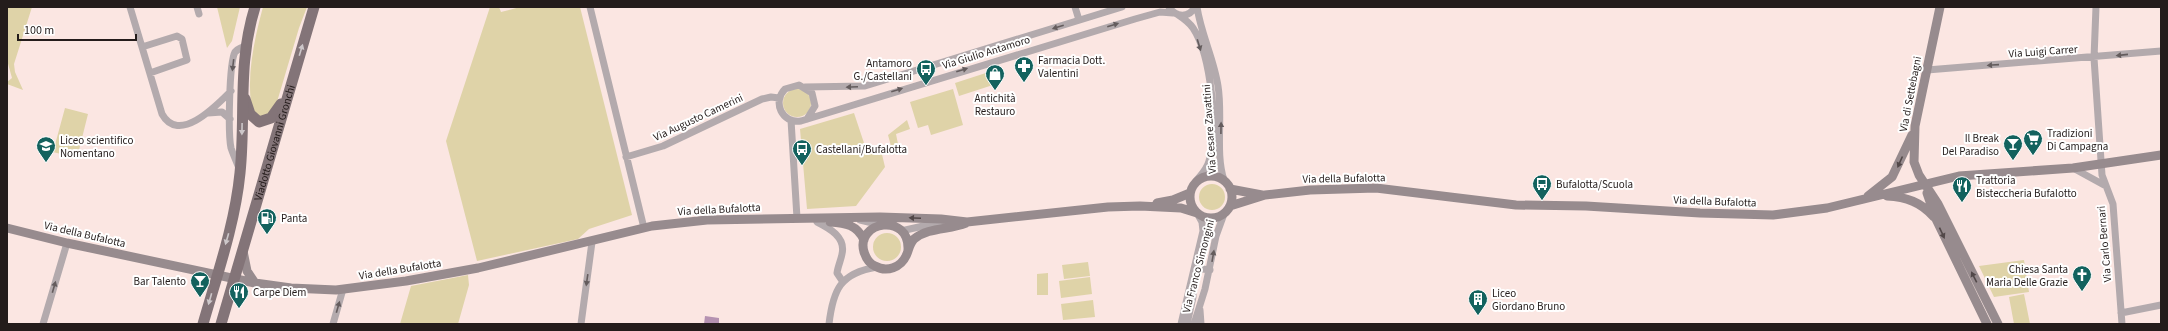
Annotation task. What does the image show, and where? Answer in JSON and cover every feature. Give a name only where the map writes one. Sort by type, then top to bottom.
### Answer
[{"type":"main road","name":"Viadotto Giovanni Gronchi","points":[[203,324],[233,216],[240,171],[242,77],[246,46],[255,7]]},
{"type":"main road","name":"Viadotto Giovanni Gronchi","points":[[220,324],[314,7]]},
{"type":"main road","points":[[242,77],[248,110],[254,119],[262,123],[271,118],[277,111],[295,70]]},
{"type":"street","points":[[130,7],[162,114],[167,120],[179,125],[198,120],[208,113],[231,91]]},
{"type":"street","points":[[197,7],[199,14]]},
{"type":"street","points":[[590,7],[644,228]]},
{"type":"street","points":[[1075,7],[1079,20]]},
{"type":"street","name":"Via Giulio Antamoro","points":[[779,98],[783,91],[790,86],[862,86],[1122,7]]},
{"type":"street","name":"Via Giulio Antamoro","points":[[791,120],[798,121],[1160,12],[1173,11],[1187,15],[1196,7]]},
{"type":"street","name":"Via Cesare Zavattini","points":[[1196,7],[1218,87],[1221,116],[1221,167],[1224,180]]},
{"type":"street","name":"Via di Settebagni","points":[[1924,184],[1914,162],[1915,126],[1940,7]]},
{"type":"street","name":"Via Carlo Bernari","points":[[2096,7],[2094,58],[2102,165],[2104,185],[2113,204],[2122,324]]},
{"type":"street","name":"Via Cesare Zavattini","points":[[1173,11],[1189,23],[1196,33],[1211,90],[1213,126],[1211,155],[1205,171],[1196,182]]},
{"type":"street","points":[[142,47],[177,36],[182,39],[187,60],[150,73]]},
{"type":"street","name":"Viadotto Giovanni Gronchi","points":[[240,171],[231,149],[231,91],[235,53],[246,46]]},
{"type":"street","name":"Via Luigi Carrer","points":[[1927,70],[2094,58],[2161,51]]},
{"type":"street","points":[[806,87],[812,92],[815,103],[814,110],[807,118]]},
{"type":"street","name":"Via Augusto Camerini","points":[[626,158],[663,146],[762,99],[771,96],[779,98]]},
{"type":"street","points":[[779,98],[781,112],[791,120],[797,218]]},
{"type":"street","points":[[208,113],[222,112],[230,118]]},
{"type":"street","points":[[1862,200],[1887,183],[1892,177],[1915,126]]},
{"type":"street","name":"Via della Bufalotta","points":[[1227,210],[1265,195],[1310,190],[1376,188],[1516,205],[1586,206],[1754,215],[1804,212],[1862,200],[1959,176],[2073,168],[2161,156]]},
{"type":"street","points":[[2073,168],[2104,185]]},
{"type":"street","points":[[1210,175],[1224,180],[1230,188],[1232,198],[1227,210],[1210,218],[1197,213],[1191,203],[1190,193],[1196,182],[1210,175]]},
{"type":"street","points":[[1924,184],[1936,219],[1988,324]]},
{"type":"street","points":[[1924,184],[1938,204],[1998,324]]},
{"type":"street","name":"Via della Bufalotta","points":[[1230,188],[1265,195]]},
{"type":"street","name":"Via della Bufalotta","points":[[1140,206],[1168,201],[1190,193]]},
{"type":"street","points":[[1881,195],[1912,201],[1923,206],[1936,219]]},
{"type":"street","name":"Via della Bufalotta","points":[[877,267],[887,269],[896,267],[902,262],[914,240],[926,233],[967,222],[1108,207],[1140,206],[1181,208],[1197,213]]},
{"type":"street","name":"Via Franco Simongini","points":[[1194,324],[1210,270],[1216,236],[1227,210]]},
{"type":"street","name":"Via Franco Simongini","points":[[1181,324],[1203,231],[1202,222],[1197,213]]},
{"type":"street","name":"Via della Bufalotta","points":[[848,217],[881,225],[891,225],[901,230],[951,220]]},
{"type":"street","name":"Via della Bufalotta","points":[[7,228],[66,243],[254,283],[295,288],[343,289],[406,281],[478,268],[592,242],[644,228],[674,223],[718,219],[848,217],[951,220],[967,222]]},
{"type":"street","name":"Via della Bufalotta","points":[[797,218],[817,222],[850,225],[858,230],[864,240]]},
{"type":"street","points":[[817,222],[832,230],[841,240],[842,252],[837,272],[843,282]]},
{"type":"street","points":[[877,267],[866,257],[863,248],[864,240],[869,232],[881,225]]},
{"type":"street","points":[[901,230],[907,241],[908,250]]},
{"type":"street","points":[[581,324],[592,242]]},
{"type":"street","points":[[43,324],[66,243]]},
{"type":"street","points":[[242,249],[247,271],[254,283]]},
{"type":"street","points":[[830,324],[833,298],[843,282],[861,271],[877,267]]},
{"type":"street","points":[[1195,268],[1210,270]]},
{"type":"street","points":[[1187,324],[1193,297],[1192,279]]},
{"type":"street","points":[[333,324],[343,289]]},
{"type":"street","points":[[2121,313],[2161,305]]},
{"type":"street","points":[[1200,307],[1202,324]]},
{"type":"shaded area","points":[[7,7],[32,7],[14,64],[15,72],[23,90],[7,84],[7,82],[12,78],[7,60]]},
{"type":"shaded area","points":[[217,7],[240,7],[232,41],[227,48]]},
{"type":"shaded area","points":[[263,7],[307,7],[299,28],[274,112],[259,119],[251,105],[250,79],[255,42]]},
{"type":"shaded area","points":[[490,7],[499,7],[501,12],[520,7],[580,7],[632,215],[589,229],[578,239],[477,261],[446,141]]},
{"type":"shaded area","points":[[992,71],[996,84],[959,96],[955,83]]},
{"type":"shaded area","points":[[797,89],[807,93],[811,103],[807,113],[797,117],[787,113],[783,103],[787,93]]},
{"type":"shaded area","points":[[953,89],[963,125],[931,135],[928,125],[918,128],[910,102]]},
{"type":"shaded area","points":[[65,108],[88,114],[77,158],[53,152]]},
{"type":"shaded area","points":[[854,113],[868,155],[880,146],[885,167],[856,206],[807,209],[800,129]]},
{"type":"shaded area","points":[[907,120],[910,129],[896,134],[898,144],[891,146],[888,135]]},
{"type":"shaded area","points":[[1212,184],[1222,187],[1225,197],[1222,207],[1212,210],[1202,207],[1199,197],[1202,187]]},
{"type":"shaded area","points":[[887,233],[897,237],[901,247],[897,257],[887,261],[877,257],[873,247],[877,237]]},
{"type":"shaded area","points":[[2024,260],[2029,292],[1994,297],[1979,266]]},
{"type":"shaded area","points":[[1088,262],[1090,276],[1064,279],[1062,265]]},
{"type":"shaded area","points":[[1048,273],[1048,295],[1037,295],[1037,274]]},
{"type":"shaded area","points":[[468,275],[469,285],[458,324],[400,324],[411,286]]},
{"type":"shaded area","points":[[1090,277],[1092,294],[1061,298],[1059,281]]},
{"type":"shaded area","points":[[2024,294],[2030,324],[2014,324],[2009,297]]},
{"type":"shaded area","points":[[1093,300],[1095,317],[1063,320],[1061,304]]},
{"type":"shaded area","points":[[705,316],[719,318],[719,324],[704,324]]},
{"type":"place","name":"Farmacia Dott. Valentini","points":[[1024,83]]},
{"type":"place","name":"Antamoro G./Castellani","points":[[926,86]]},
{"type":"place","name":"Antichità Restauro","points":[[995,91]]},
{"type":"place","name":"Tradizioni Di Campagna","points":[[2033,156]]},
{"type":"place","name":"Il Break Del Paradiso","points":[[2013,161]]},
{"type":"place","name":"Liceo scientifico Nomentano","points":[[46,163]]},
{"type":"place","name":"Castellani/Bufalotta","points":[[802,166]]},
{"type":"place","name":"Bufalotta/Scuola","points":[[1542,201]]},
{"type":"place","name":"Trattoria Bisteccheria Bufalotto","points":[[1962,203]]},
{"type":"place","name":"Panta","points":[[267,235]]},
{"type":"place","name":"Chiesa Santa Maria Delle Grazie","points":[[2082,292]]},
{"type":"place","name":"Bar Talento","points":[[200,298]]},
{"type":"place","name":"Carpe Diem","points":[[239,309]]},
{"type":"place","name":"Liceo Giordano Bruno","points":[[1478,316]]}]
